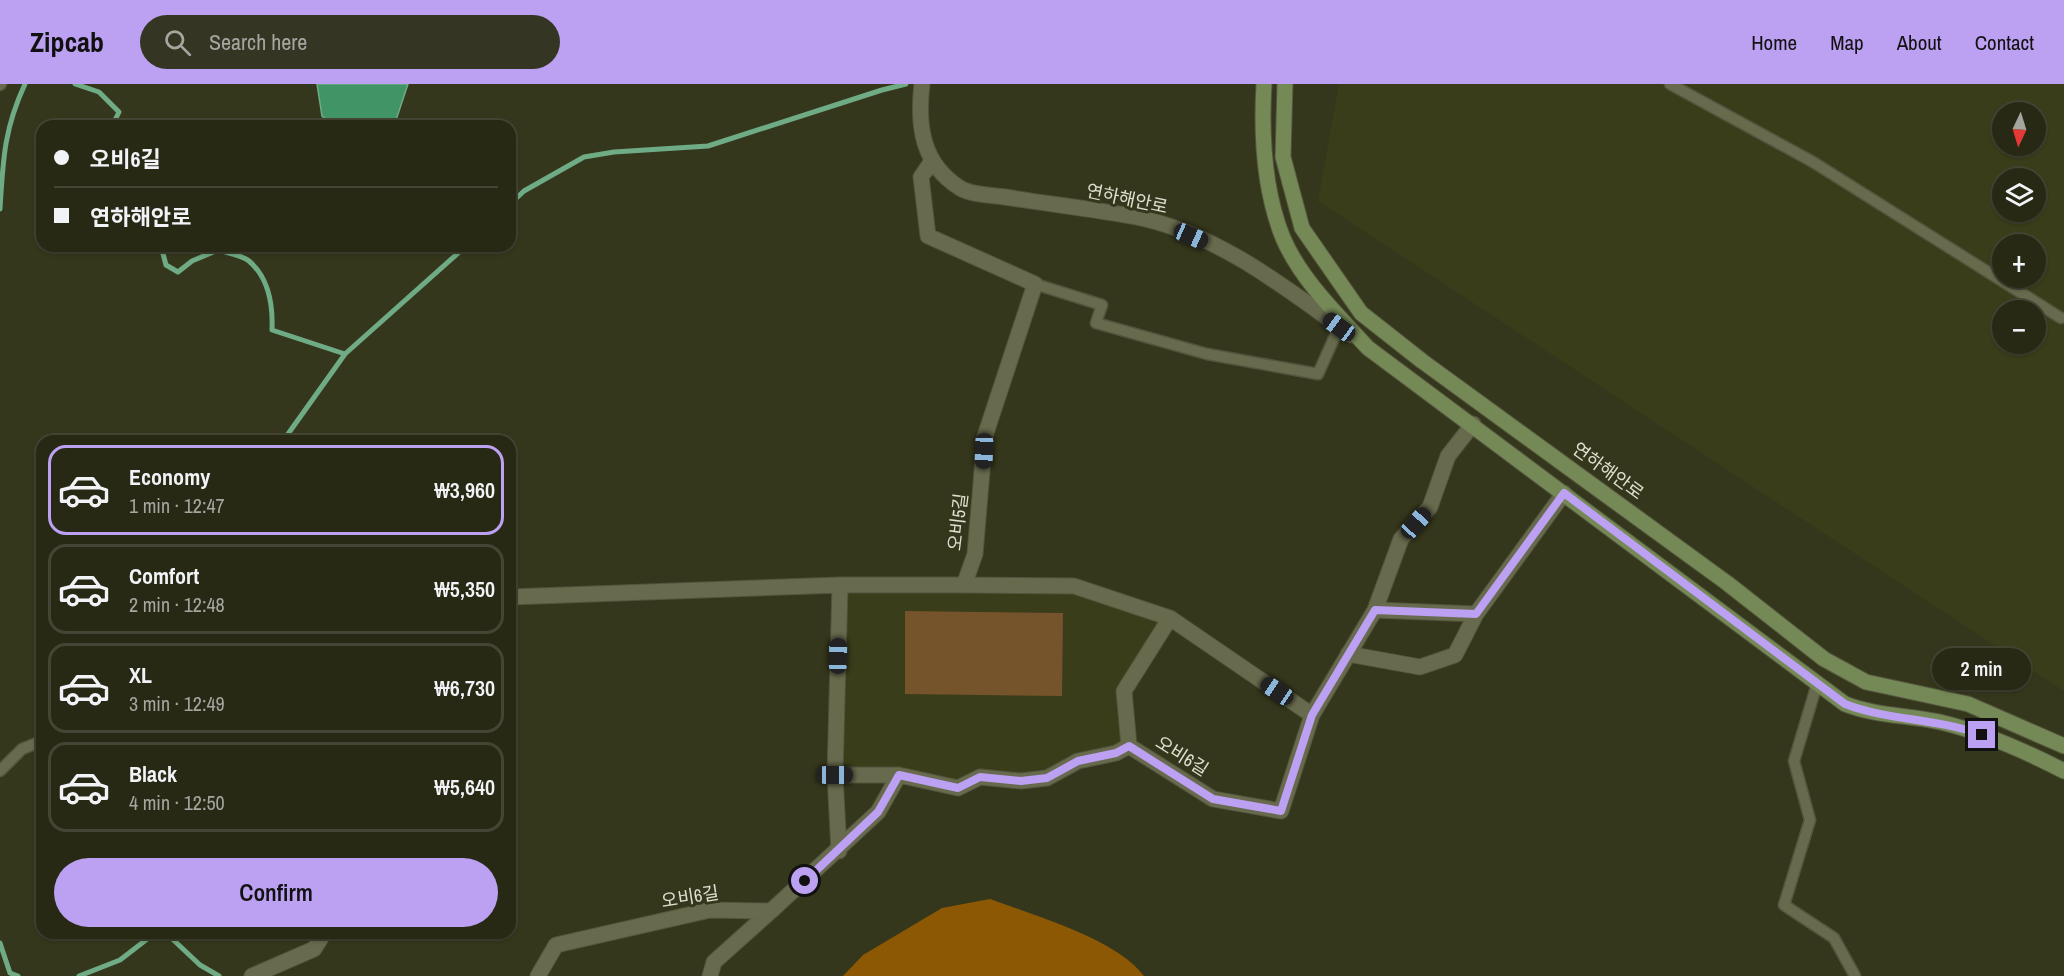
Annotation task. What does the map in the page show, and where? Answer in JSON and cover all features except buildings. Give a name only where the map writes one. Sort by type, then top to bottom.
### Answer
[{"type":"street","name":"연하해안로","points":[[1264,84],[1263,161],[1284,239],[1313,286],[1368,348]]},
{"type":"street","name":"연하해안로","points":[[1285,84],[1283,157],[1302,228],[1361,313],[1430,367],[1727,583],[1824,659],[1866,682],[1968,704],[2064,746]]},
{"type":"street","name":"연하해안로","points":[[922,86],[920,103],[924,144],[936,170],[962,189],[1138,218],[1177,230],[1221,250],[1271,277],[1473,424],[1845,704],[1867,712],[1964,728],[2034,756],[2064,771]]},
{"type":"street","points":[[932,162],[921,177],[927,236],[1035,284]]},
{"type":"street","name":"오비5길","points":[[964,585],[975,554],[985,436],[1035,284]]},
{"type":"street","name":"오비6길","points":[[835,775],[899,775],[958,788],[980,777],[1021,781],[1047,778],[1078,761],[1116,753],[1129,746],[1213,799],[1281,811],[1312,715],[1375,610],[1401,539],[1430,507],[1448,456],[1473,424]]},
{"type":"street","points":[[1348,654],[1420,667],[1455,655],[1476,614],[1564,493]]},
{"type":"street","points":[[838,851],[835,775],[840,585]]},
{"type":"street","points":[[516,597],[840,585],[1074,586],[1170,618],[1312,715]]},
{"type":"street","points":[[1375,610],[1476,614]]},
{"type":"street","points":[[1129,746],[1124,691],[1170,618]]},
{"type":"street","points":[[710,976],[714,962],[878,812],[899,775]]},
{"type":"street","name":"오비6길","points":[[538,976],[556,945],[710,910],[771,911]]},
{"type":"street","points":[[253,975],[314,949],[320,939]]},
{"type":"lane","points":[[1670,84],[1813,162],[2061,318]]},
{"type":"lane","points":[[1035,284],[1102,305],[1096,323],[1207,354],[1318,374],[1339,327]]},
{"type":"lane","points":[[1817,684],[1794,761],[1810,820],[1784,905],[1834,938],[1855,976]]},
{"type":"lane","points":[[0,771],[22,749],[36,743]]},
{"type":"shaded area","points":[[317,84],[408,84],[396,120],[327,120],[322,116]]},
{"type":"shaded area","points":[[1339,84],[2064,84],[2064,691],[1318,201]]},
{"type":"shaded area","points":[[840,585],[1074,586],[1170,618],[1124,691],[1129,746],[1047,778],[980,777],[958,788],[835,775]]},
{"type":"shaded area","points":[[905,611],[1063,613],[1062,696],[905,694]]},
{"type":"shaded area","points":[[990,899],[1095,940],[1115,951],[1144,976],[843,976],[863,955],[942,908]]},
{"type":"waterway","points":[[0,209],[9,130],[25,84]]},
{"type":"waterway","points":[[75,84],[99,92],[119,112],[115,120]]},
{"type":"waterway","points":[[516,198],[524,191],[584,157],[614,152],[708,146],[906,84]]},
{"type":"waterway","points":[[163,252],[166,265],[178,272],[192,261],[213,252]]},
{"type":"waterway","points":[[225,252],[246,259],[261,276],[272,311],[272,330],[345,354]]},
{"type":"waterway","points":[[287,435],[345,354],[459,252]]},
{"type":"waterway","points":[[79,976],[120,960],[147,939]]},
{"type":"waterway","points":[[172,939],[200,965],[219,976]]},
{"type":"waterway","points":[[0,943],[10,973],[18,976]]},
{"type":"route","points":[[805,881],[878,812],[899,775],[958,788],[980,777],[1021,781],[1047,778],[1078,761],[1116,753],[1129,746],[1213,799],[1281,811],[1312,715],[1375,610],[1476,614],[1564,493],[1845,704],[1867,712],[1937,722],[1982,735]]}]
